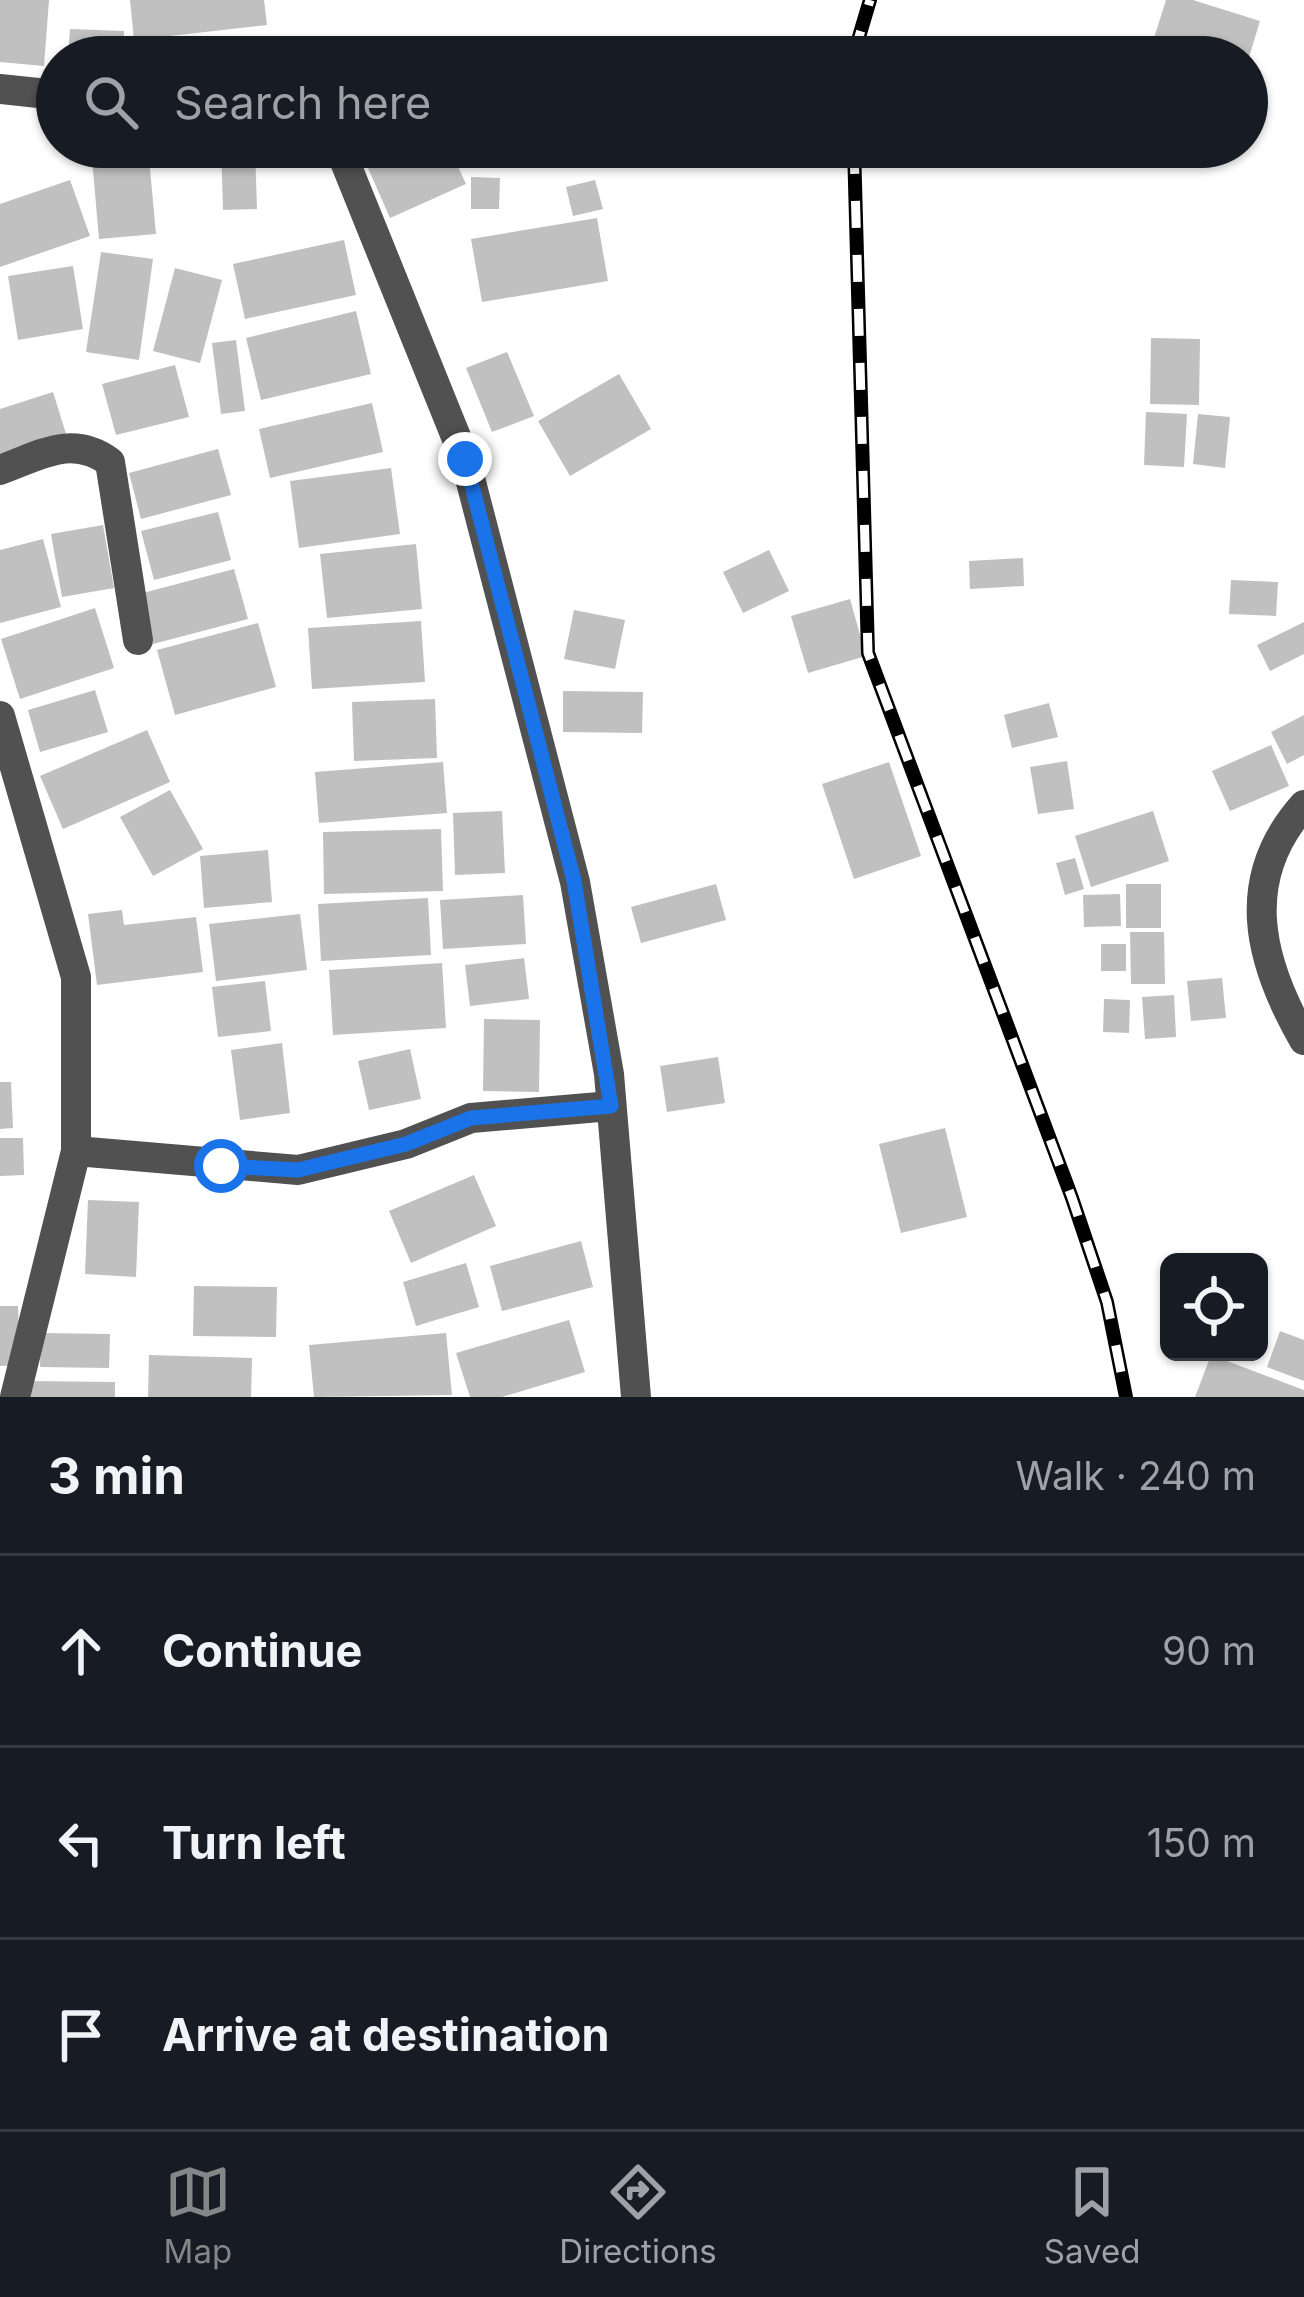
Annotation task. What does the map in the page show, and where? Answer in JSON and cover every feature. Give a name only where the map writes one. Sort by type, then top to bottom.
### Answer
[{"type":"street","points":[[0,89],[36,93]]},
{"type":"street","points":[[347,168],[465,459],[574,881],[611,1106],[636,1397]]},
{"type":"street","points":[[0,470],[69,444],[91,448],[110,462],[138,640]]},
{"type":"street","points":[[0,716],[76,977],[76,1151],[15,1397]]},
{"type":"street","points":[[1304,805],[1282,829],[1260,884],[1264,945],[1287,1010],[1304,1040]]},
{"type":"street","points":[[76,1151],[298,1170],[406,1144],[471,1118],[611,1106]]},
{"type":"building","points":[[0,0],[49,0],[46,36],[36,36],[36,65],[0,62]]},
{"type":"building","points":[[130,0],[264,0],[267,25],[134,36]]},
{"type":"building","points":[[1166,0],[1193,0],[1260,21],[1255,36],[1155,36]]},
{"type":"building","points":[[70,29],[124,31],[124,36],[70,36]]},
{"type":"building","points":[[93,168],[150,168],[156,234],[99,239]]},
{"type":"building","points":[[222,168],[256,168],[257,209],[223,210]]},
{"type":"building","points":[[368,168],[459,168],[466,184],[390,218]]},
{"type":"building","points":[[471,177],[500,178],[499,209],[471,209]]},
{"type":"building","points":[[70,180],[90,236],[0,267],[0,204]]},
{"type":"building","points":[[595,180],[603,209],[573,216],[566,187]]},
{"type":"building","points":[[597,218],[608,281],[482,302],[471,239]]},
{"type":"building","points":[[344,240],[356,295],[245,319],[233,264]]},
{"type":"building","points":[[101,252],[153,259],[139,360],[86,352]]},
{"type":"building","points":[[73,266],[83,329],[18,340],[8,276]]},
{"type":"building","points":[[175,268],[222,280],[200,363],[153,351]]},
{"type":"building","points":[[356,311],[371,374],[261,400],[246,338]]},
{"type":"building","points":[[1151,338],[1200,339],[1199,405],[1150,404]]},
{"type":"building","points":[[236,340],[245,411],[221,414],[212,343]]},
{"type":"building","points":[[507,352],[534,416],[492,432],[466,368]]},
{"type":"building","points":[[175,365],[189,417],[116,435],[102,384]]},
{"type":"building","points":[[619,374],[651,429],[570,476],[538,421]]},
{"type":"building","points":[[53,392],[67,437],[0,458],[0,409]]},
{"type":"building","points":[[372,403],[383,452],[270,478],[259,429]]},
{"type":"building","points":[[1146,412],[1187,414],[1184,467],[1144,465]]},
{"type":"building","points":[[1198,414],[1230,417],[1225,468],[1193,464]]},
{"type":"building","points":[[218,449],[231,495],[141,519],[129,473]]},
{"type":"building","points":[[391,468],[400,534],[299,548],[290,481]]},
{"type":"building","points":[[218,512],[231,560],[154,580],[141,531]]},
{"type":"building","points":[[103,525],[114,588],[62,597],[51,534]]},
{"type":"building","points":[[43,539],[61,607],[0,623],[0,550]]},
{"type":"building","points":[[416,544],[422,609],[327,618],[320,554]]},
{"type":"building","points":[[769,550],[789,591],[743,613],[723,572]]},
{"type":"building","points":[[1023,558],[1024,586],[970,589],[969,561]]},
{"type":"building","points":[[234,569],[248,619],[153,644],[139,594]]},
{"type":"building","points":[[1231,580],[1278,582],[1276,616],[1229,614]]},
{"type":"building","points":[[850,599],[866,656],[808,673],[791,616]]},
{"type":"building","points":[[95,608],[114,668],[20,699],[1,639]]},
{"type":"building","points":[[574,610],[625,620],[615,669],[564,659]]},
{"type":"building","points":[[421,621],[425,682],[312,689],[308,628]]},
{"type":"building","points":[[1304,622],[1304,654],[1270,671],[1257,645]]},
{"type":"building","points":[[258,623],[276,687],[175,715],[157,650]]},
{"type":"building","points":[[95,690],[108,732],[40,752],[28,710]]},
{"type":"building","points":[[563,691],[643,692],[642,733],[563,732]]},
{"type":"building","points":[[435,699],[437,758],[354,761],[352,702]]},
{"type":"building","points":[[1049,703],[1058,737],[1012,748],[1004,715]]},
{"type":"building","points":[[1304,715],[1304,755],[1287,764],[1271,732]]},
{"type":"building","points":[[147,730],[170,782],[63,829],[40,776]]},
{"type":"building","points":[[1271,745],[1289,786],[1230,811],[1212,771]]},
{"type":"building","points":[[1067,761],[1074,809],[1038,814],[1030,767]]},
{"type":"building","points":[[443,762],[447,813],[319,823],[315,772]]},
{"type":"building","points":[[889,762],[921,856],[854,879],[822,784]]},
{"type":"building","points":[[170,790],[203,849],[153,876],[120,817]]},
{"type":"building","points":[[502,811],[505,873],[455,875],[453,813]]},
{"type":"building","points":[[1153,811],[1169,861],[1091,887],[1075,836]]},
{"type":"building","points":[[441,829],[443,891],[324,894],[323,832]]},
{"type":"building","points":[[268,850],[272,902],[204,908],[200,856]]},
{"type":"building","points":[[1075,858],[1084,889],[1065,895],[1056,863]]},
{"type":"building","points":[[716,884],[726,920],[641,943],[631,907]]},
{"type":"building","points":[[1126,884],[1161,884],[1161,928],[1126,928]]},
{"type":"building","points":[[1120,894],[1121,926],[1084,927],[1083,895]]},
{"type":"building","points":[[523,895],[526,944],[443,949],[440,900]]},
{"type":"building","points":[[428,898],[431,955],[321,961],[318,904]]},
{"type":"building","points":[[122,910],[124,925],[196,917],[203,972],[97,985],[88,914]]},
{"type":"building","points":[[300,914],[307,970],[216,981],[209,924]]},
{"type":"building","points":[[1130,932],[1164,932],[1165,984],[1131,984]]},
{"type":"building","points":[[1101,944],[1126,944],[1126,971],[1101,971]]},
{"type":"building","points":[[524,958],[529,999],[470,1006],[465,965]]},
{"type":"building","points":[[442,963],[446,1028],[333,1035],[329,970]]},
{"type":"building","points":[[1222,978],[1226,1018],[1191,1021],[1187,981]]},
{"type":"building","points":[[265,981],[271,1031],[218,1037],[212,987]]},
{"type":"building","points":[[1174,995],[1176,1037],[1145,1039],[1142,997]]},
{"type":"building","points":[[1104,999],[1130,1000],[1129,1033],[1103,1032]]},
{"type":"building","points":[[484,1019],[540,1020],[539,1092],[483,1091]]},
{"type":"building","points":[[282,1043],[290,1113],[240,1120],[231,1050]]},
{"type":"building","points":[[410,1049],[421,1099],[369,1110],[358,1061]]},
{"type":"building","points":[[718,1057],[725,1103],[667,1112],[660,1066]]},
{"type":"building","points":[[0,1082],[11,1082],[13,1128],[0,1129]]},
{"type":"building","points":[[945,1128],[967,1217],[901,1233],[879,1144]]},
{"type":"building","points":[[0,1138],[23,1138],[24,1175],[0,1176]]},
{"type":"building","points":[[474,1175],[496,1226],[411,1263],[389,1211]]},
{"type":"building","points":[[88,1200],[139,1202],[136,1277],[85,1274]]},
{"type":"building","points":[[581,1241],[593,1287],[502,1311],[490,1266]]},
{"type":"building","points":[[466,1263],[479,1307],[416,1326],[403,1282]]},
{"type":"building","points":[[194,1286],[277,1287],[276,1337],[193,1336]]},
{"type":"building","points":[[0,1306],[18,1306],[20,1365],[0,1366]]},
{"type":"building","points":[[569,1320],[585,1372],[502,1397],[470,1397],[456,1353]]},
{"type":"building","points":[[1280,1331],[1304,1340],[1304,1381],[1267,1367]]},
{"type":"building","points":[[41,1333],[110,1334],[109,1368],[40,1367]]},
{"type":"building","points":[[446,1333],[452,1395],[314,1397],[309,1345]]},
{"type":"building","points":[[149,1355],[252,1358],[251,1397],[148,1397]]},
{"type":"building","points":[[1209,1361],[1227,1361],[1304,1390],[1304,1397],[1195,1397]]},
{"type":"building","points":[[29,1381],[115,1382],[115,1397],[29,1397]]},
{"type":"railway","points":[[859,36],[870,0]]},
{"type":"railway","points":[[855,168],[868,653],[1072,1198],[1107,1302],[1126,1397]]},
{"type":"route","points":[[221,1166],[298,1170],[406,1144],[471,1118],[611,1106],[574,881],[465,459]]}]
